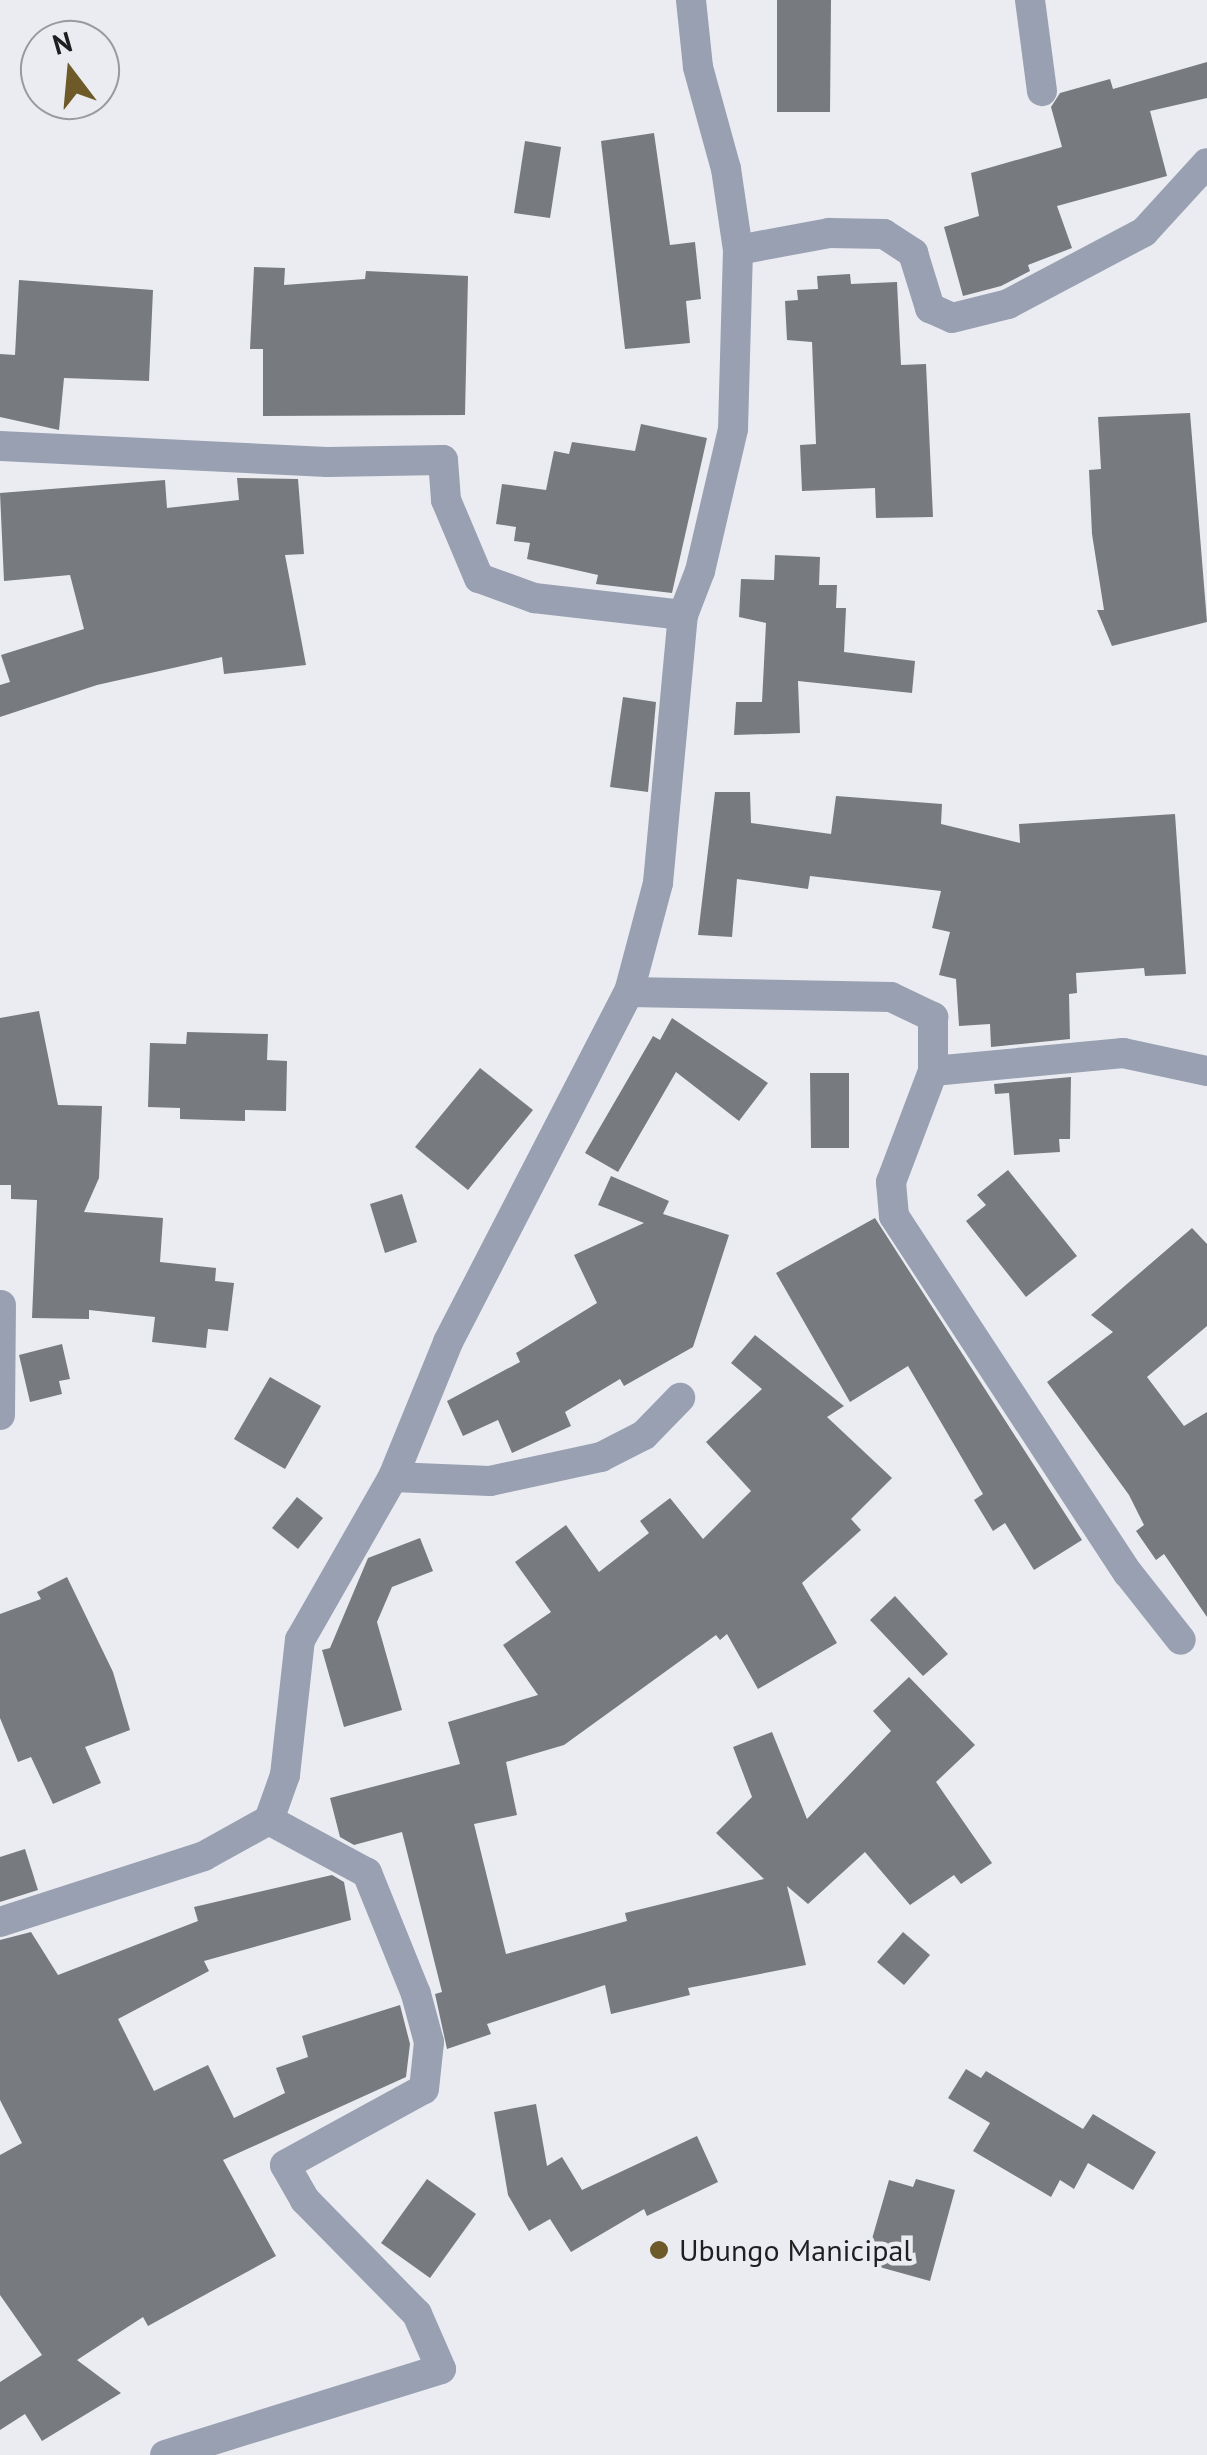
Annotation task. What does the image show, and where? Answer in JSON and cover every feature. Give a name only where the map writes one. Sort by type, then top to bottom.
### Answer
[{"type":"street","points":[[0,1922],[204,1856],[269,1820],[286,1775],[300,1640],[393,1477],[448,1342],[629,992],[658,883],[683,616],[733,429],[738,250],[726,169],[698,66],[691,0]]},
{"type":"street","points":[[1030,0],[1042,90]]},
{"type":"street","points":[[738,250],[829,234],[884,234],[913,253],[930,308],[952,318],[1037,290],[1144,232],[1207,163]]},
{"type":"street","points":[[0,446],[326,462],[443,460],[446,500],[479,578],[534,598],[683,616]]},
{"type":"street","points":[[629,992],[890,997],[932,1018],[933,1071],[890,1182],[894,1216],[1128,1573],[1182,1640]]},
{"type":"street","points":[[933,1071],[1123,1053],[1207,1071]]},
{"type":"street","points":[[0,1415],[1,1305]]},
{"type":"street","points":[[393,1477],[490,1481],[601,1457],[644,1435],[680,1398]]},
{"type":"street","points":[[164,2455],[441,2368],[417,2314],[305,2200],[286,2164],[424,2088],[429,2042],[416,1994],[368,1873],[269,1820]]},
{"type":"building","points":[[777,0],[831,0],[830,112],[777,112]]},
{"type":"building","points":[[1207,62],[1207,98],[1150,111],[1167,176],[1057,206],[1072,248],[1028,265],[1030,271],[1001,286],[963,296],[944,227],[979,216],[971,173],[1062,147],[1051,107],[1060,93],[1110,79],[1113,89]]},
{"type":"building","points":[[654,133],[670,245],[695,242],[701,299],[686,301],[690,343],[625,349],[601,141]]},
{"type":"building","points":[[525,141],[561,147],[550,218],[514,213]]},
{"type":"building","points":[[254,267],[285,268],[284,285],[365,279],[366,271],[468,276],[465,415],[263,416],[263,349],[250,349]]},
{"type":"building","points":[[850,274],[851,284],[897,282],[901,365],[926,364],[933,517],[876,518],[875,488],[802,491],[800,445],[816,444],[812,342],[787,340],[785,301],[798,300],[797,290],[818,289],[817,276]]},
{"type":"building","points":[[19,280],[153,290],[149,381],[64,378],[59,430],[0,417],[0,354],[15,355]]},
{"type":"building","points":[[1190,413],[1207,622],[1112,646],[1097,610],[1104,610],[1092,534],[1089,470],[1101,469],[1098,417]]},
{"type":"building","points":[[641,424],[707,438],[672,593],[596,584],[598,575],[527,559],[530,543],[514,541],[516,527],[496,524],[502,484],[546,490],[554,451],[569,454],[572,442],[635,451]]},
{"type":"building","points":[[237,478],[298,479],[304,554],[285,555],[306,665],[224,674],[222,657],[97,685],[0,717],[0,685],[10,682],[1,655],[84,629],[70,575],[4,581],[0,493],[165,480],[167,508],[239,500]]},
{"type":"building","points":[[775,555],[820,557],[819,585],[837,585],[836,608],[846,608],[844,652],[915,661],[912,693],[798,681],[800,733],[734,735],[736,702],[762,702],[766,623],[739,617],[741,579],[774,580]]},
{"type":"building","points":[[623,697],[656,702],[648,792],[610,787]]},
{"type":"building","points":[[715,792],[750,792],[751,823],[831,834],[836,796],[942,804],[941,824],[1020,843],[1019,824],[1175,814],[1186,974],[1145,976],[1144,968],[1076,973],[1077,993],[1069,994],[1070,1039],[991,1047],[990,1024],[959,1026],[956,979],[939,975],[950,932],[932,928],[941,891],[810,876],[808,889],[737,879],[732,937],[698,935]]},
{"type":"building","points":[[39,1011],[58,1105],[102,1106],[99,1178],[84,1212],[163,1218],[160,1262],[216,1268],[215,1281],[234,1283],[228,1331],[208,1329],[206,1348],[152,1342],[155,1317],[89,1310],[89,1319],[32,1318],[37,1200],[11,1199],[11,1185],[0,1185],[0,1018]]},
{"type":"building","points":[[672,1018],[768,1083],[739,1121],[676,1072],[618,1172],[585,1153],[653,1036],[660,1040]]},
{"type":"building","points":[[187,1032],[268,1034],[267,1060],[287,1061],[286,1111],[245,1110],[245,1121],[180,1119],[180,1108],[148,1107],[150,1043],[186,1044]]},
{"type":"building","points":[[480,1068],[533,1110],[468,1190],[415,1147]]},
{"type":"building","points":[[810,1073],[849,1073],[849,1148],[811,1148]]},
{"type":"building","points":[[1071,1077],[1070,1139],[1059,1139],[1060,1152],[1014,1155],[1009,1093],[995,1094],[994,1084]]},
{"type":"building","points":[[1008,1170],[1077,1256],[1026,1297],[966,1221],[986,1205],[977,1195]]},
{"type":"building","points":[[611,1176],[669,1201],[663,1214],[729,1235],[693,1347],[624,1386],[620,1379],[565,1412],[571,1426],[512,1453],[498,1420],[463,1436],[447,1401],[520,1362],[516,1353],[597,1303],[574,1255],[644,1223],[598,1205]]},
{"type":"building","points":[[402,1194],[417,1242],[385,1253],[370,1204]]},
{"type":"building","points":[[875,1218],[1082,1540],[1034,1570],[1005,1523],[993,1531],[974,1500],[983,1494],[908,1366],[850,1402],[776,1273]]},
{"type":"building","points":[[1192,1228],[1207,1244],[1207,1326],[1147,1377],[1184,1426],[1207,1412],[1207,1617],[1164,1554],[1156,1560],[1136,1531],[1144,1525],[1129,1495],[1047,1382],[1113,1332],[1091,1315]]},
{"type":"building","points":[[755,1335],[844,1406],[827,1417],[892,1478],[851,1519],[861,1530],[802,1583],[837,1643],[758,1689],[727,1634],[720,1640],[716,1635],[564,1745],[506,1762],[517,1815],[474,1824],[506,1954],[627,1921],[625,1913],[764,1879],[716,1833],[752,1797],[733,1747],[772,1732],[807,1819],[891,1731],[873,1711],[909,1677],[975,1745],[936,1782],[992,1863],[961,1884],[954,1875],[910,1905],[865,1852],[808,1904],[787,1886],[806,1965],[688,1988],[690,1995],[611,2014],[605,1985],[487,2024],[491,2034],[447,2049],[435,1994],[442,1992],[402,1832],[354,1845],[340,1837],[330,1798],[460,1764],[448,1722],[538,1695],[503,1645],[551,1612],[515,1562],[566,1525],[599,1572],[649,1533],[640,1521],[670,1498],[703,1539],[751,1491],[706,1442],[762,1389],[731,1363]]},
{"type":"building","points":[[62,1344],[70,1379],[59,1381],[62,1394],[30,1402],[19,1355]]},
{"type":"building","points":[[270,1377],[321,1406],[285,1469],[234,1439]]},
{"type":"building","points":[[297,1497],[323,1518],[298,1549],[272,1528]]},
{"type":"building","points":[[420,1538],[433,1571],[392,1587],[377,1622],[402,1710],[344,1727],[322,1650],[330,1648],[368,1558]]},
{"type":"building","points":[[67,1577],[113,1672],[130,1730],[85,1747],[101,1783],[53,1804],[31,1757],[18,1762],[0,1718],[0,1614],[41,1599],[37,1592]]},
{"type":"building","points":[[895,1596],[948,1654],[923,1676],[870,1620]]},
{"type":"building","points":[[25,1849],[38,1890],[0,1902],[0,1857]]},
{"type":"building","points":[[332,1875],[344,1882],[351,1920],[204,1961],[209,1971],[118,2019],[154,2091],[208,2065],[234,2118],[285,2093],[276,2068],[308,2057],[302,2036],[400,2005],[410,2044],[406,2077],[223,2160],[276,2256],[148,2326],[143,2317],[77,2360],[121,2393],[42,2441],[25,2414],[0,2430],[0,2382],[42,2355],[0,2295],[0,2155],[22,2143],[0,2100],[0,1940],[31,1932],[58,1975],[198,1921],[194,1907]]},
{"type":"building","points":[[903,1932],[930,1955],[904,1985],[877,1962]]},
{"type":"building","points":[[966,2069],[981,2078],[986,2071],[1083,2129],[1093,2114],[1156,2152],[1133,2190],[1088,2163],[1074,2189],[1060,2180],[1051,2197],[973,2151],[990,2123],[948,2098]]},
{"type":"building","points":[[536,2104],[547,2166],[562,2157],[582,2190],[697,2136],[718,2182],[647,2216],[644,2209],[571,2252],[550,2219],[529,2231],[508,2195],[494,2112]]},
{"type":"building","points":[[427,2179],[476,2214],[430,2278],[381,2243]]},
{"type":"building","points":[[916,2179],[955,2190],[930,2281],[865,2263],[889,2180],[913,2187]]},
{"type":"place","name":"Ubungo Manicipal","points":[[659,2250]]}]
